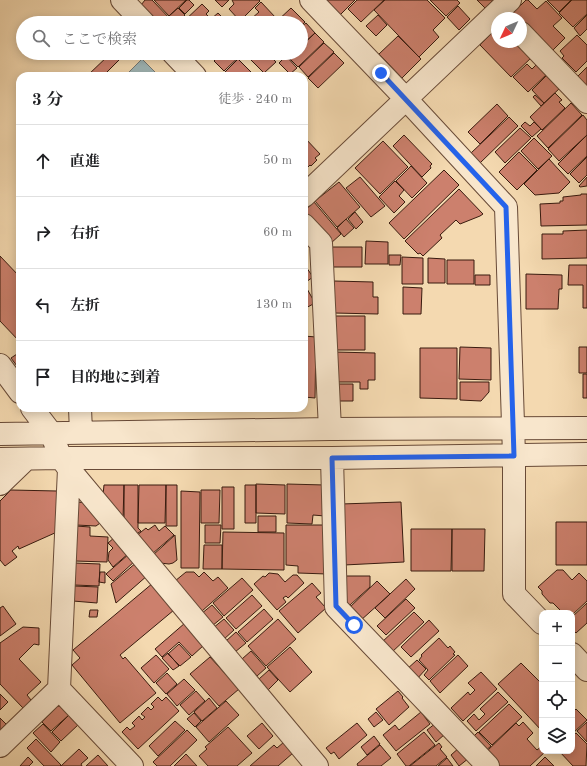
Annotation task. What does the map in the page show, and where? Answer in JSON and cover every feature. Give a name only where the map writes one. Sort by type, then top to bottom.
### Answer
[{"type":"street","points":[[122,0],[137,16]]},
{"type":"street","points":[[311,0],[406,99],[506,207],[514,456],[514,594],[539,620]]},
{"type":"street","points":[[308,190],[505,9]]},
{"type":"street","points":[[527,39],[587,102]]},
{"type":"street","points":[[180,60],[191,72]]},
{"type":"street","points":[[308,229],[321,242],[330,429]]},
{"type":"street","points":[[0,366],[16,387]]},
{"type":"street","points":[[35,412],[51,433],[65,463],[317,766]]},
{"type":"street","points":[[80,412],[81,432]]},
{"type":"street","points":[[0,434],[330,429],[587,428]]},
{"type":"street","points":[[0,459],[26,459],[65,463],[587,454]]},
{"type":"street","points":[[332,458],[336,606],[488,766]]},
{"type":"street","points":[[0,484],[26,459]]},
{"type":"street","points":[[0,746],[59,689],[65,463]]},
{"type":"street","points":[[575,657],[587,670]]},
{"type":"street","points":[[59,689],[132,766]]},
{"type":"shaded area","points":[[141,60],[143,60],[155,72],[129,72]]},
{"type":"building","points":[[145,0],[152,0],[167,16],[151,16],[141,5]]},
{"type":"building","points":[[154,0],[186,0],[169,16]]},
{"type":"building","points":[[187,0],[194,5],[185,14],[179,8]]},
{"type":"building","points":[[215,0],[229,0],[222,7]]},
{"type":"building","points":[[232,0],[260,1],[245,16],[235,16],[229,9],[234,4]]},
{"type":"building","points":[[326,0],[355,0],[340,15]]},
{"type":"building","points":[[357,0],[384,0],[361,22],[348,9]]},
{"type":"building","points":[[385,0],[427,0],[445,18],[433,30],[439,37],[419,57],[374,10]]},
{"type":"building","points":[[430,0],[457,0],[460,3],[446,16]]},
{"type":"building","points":[[477,0],[493,0],[485,8]]},
{"type":"building","points":[[526,0],[528,0],[537,9],[546,1],[562,18],[553,26],[565,38],[551,52],[527,27],[527,12],[514,12]]},
{"type":"building","points":[[547,0],[571,0],[559,12]]},
{"type":"building","points":[[572,0],[587,0],[587,14],[573,27],[559,13]]},
{"type":"building","points":[[261,2],[274,16],[254,16],[259,12],[255,8]]},
{"type":"building","points":[[202,4],[209,11],[206,14],[208,16],[189,16]]},
{"type":"building","points":[[458,6],[470,19],[459,30],[447,17]]},
{"type":"building","points":[[178,8],[185,15],[184,16],[169,16]]},
{"type":"building","points":[[291,8],[299,16],[282,16]]},
{"type":"building","points":[[378,15],[387,25],[376,36],[366,26]]},
{"type":"building","points":[[587,15],[587,29],[580,36],[574,28]]},
{"type":"building","points":[[308,25],[315,33],[308,40]]},
{"type":"building","points":[[315,33],[324,42],[308,57],[308,40]]},
{"type":"building","points":[[491,34],[491,48],[522,48],[532,57],[511,77],[480,45]]},
{"type":"building","points":[[577,35],[587,45],[587,61],[576,72],[562,58],[564,56],[560,51]]},
{"type":"building","points":[[398,36],[421,59],[402,78],[379,54]]},
{"type":"building","points":[[324,43],[334,52],[308,77],[308,72],[304,72],[299,67]]},
{"type":"building","points":[[334,53],[344,63],[318,88],[308,78]]},
{"type":"building","points":[[104,60],[119,60],[107,72],[91,72]]},
{"type":"building","points":[[215,60],[236,60],[224,71],[214,61]]},
{"type":"building","points":[[237,60],[239,60],[251,72],[225,72]]},
{"type":"building","points":[[251,60],[274,60],[276,62],[265,72],[263,72]]},
{"type":"building","points":[[282,60],[290,60],[297,68],[292,72],[288,72],[279,63]]},
{"type":"building","points":[[291,60],[305,60],[298,67]]},
{"type":"building","points":[[527,64],[532,69],[537,64],[547,74],[528,92],[513,77]]},
{"type":"building","points":[[587,67],[587,90],[576,78]]},
{"type":"building","points":[[547,75],[560,88],[544,103],[532,90]]},
{"type":"building","points":[[555,93],[562,100],[559,102],[565,108],[542,130],[530,117]]},
{"type":"building","points":[[535,95],[544,103],[541,106],[533,97]]},
{"type":"building","points":[[571,103],[582,115],[548,148],[537,136]]},
{"type":"building","points":[[497,104],[508,116],[480,144],[468,132]]},
{"type":"building","points":[[583,115],[587,120],[587,135],[559,161],[548,149]]},
{"type":"building","points":[[509,117],[518,126],[480,163],[471,153]]},
{"type":"building","points":[[525,122],[530,126],[534,122],[541,129],[532,137],[521,126]]},
{"type":"building","points":[[520,128],[531,138],[505,163],[495,152]]},
{"type":"building","points":[[404,135],[432,164],[430,166],[431,168],[422,177],[393,146]]},
{"type":"building","points":[[587,135],[587,156],[568,174],[558,164]]},
{"type":"building","points":[[534,138],[552,156],[538,169],[521,151]]},
{"type":"building","points":[[308,141],[320,154],[315,158],[317,160],[311,166],[310,165],[308,167]]},
{"type":"building","points":[[383,141],[408,167],[380,194],[355,168]]},
{"type":"building","points":[[519,152],[537,170],[517,190],[499,172]]},
{"type":"building","points":[[587,157],[587,175],[579,183],[570,174]]},
{"type":"building","points":[[549,159],[570,182],[559,193],[535,195],[524,184]]},
{"type":"building","points":[[411,166],[427,183],[412,198],[396,181]]},
{"type":"building","points":[[444,170],[459,185],[404,239],[389,223]]},
{"type":"building","points":[[360,177],[385,206],[371,217],[346,188]]},
{"type":"building","points":[[587,177],[587,186],[580,187],[579,186]]},
{"type":"building","points":[[395,181],[404,190],[399,196],[405,202],[394,213],[379,197]]},
{"type":"building","points":[[339,182],[360,207],[337,227],[315,201]]},
{"type":"building","points":[[459,189],[483,214],[460,224],[456,220],[440,235],[442,238],[423,256],[420,253],[418,254],[405,241]]},
{"type":"building","points":[[587,194],[587,225],[541,226],[540,204],[560,203],[560,201],[563,201],[563,197]]},
{"type":"building","points":[[314,202],[341,234],[330,244],[308,218],[308,207]]},
{"type":"building","points":[[355,212],[363,222],[356,229],[348,219]]},
{"type":"building","points":[[346,219],[354,228],[344,237],[337,228]]},
{"type":"building","points":[[587,230],[587,258],[542,259],[542,234],[563,234],[563,231]]},
{"type":"building","points":[[366,241],[388,242],[388,264],[365,264]]},
{"type":"building","points":[[331,247],[362,247],[362,267],[331,267]]},
{"type":"building","points":[[389,255],[401,255],[400,265],[389,265]]},
{"type":"building","points":[[0,256],[16,273],[16,338],[0,321]]},
{"type":"building","points":[[402,257],[423,258],[423,284],[402,284]]},
{"type":"building","points":[[428,258],[445,259],[445,283],[428,283]]},
{"type":"building","points":[[447,260],[474,260],[474,284],[447,284]]},
{"type":"building","points":[[569,265],[587,265],[587,308],[583,308],[583,285],[568,285]]},
{"type":"building","points":[[308,270],[313,277],[308,281]]},
{"type":"building","points":[[526,274],[562,275],[562,289],[559,289],[558,309],[526,309]]},
{"type":"building","points":[[475,275],[490,275],[490,285],[475,285]]},
{"type":"building","points":[[334,281],[373,282],[373,297],[378,297],[378,314],[334,313]]},
{"type":"building","points":[[403,287],[422,288],[421,314],[403,314]]},
{"type":"building","points":[[308,291],[315,303],[308,307]]},
{"type":"building","points":[[333,316],[365,316],[365,350],[333,350]]},
{"type":"building","points":[[308,336],[316,337],[315,398],[308,397]]},
{"type":"building","points":[[460,347],[491,348],[491,380],[459,379]]},
{"type":"building","points":[[579,347],[587,347],[587,373],[579,373]]},
{"type":"building","points":[[420,348],[457,348],[457,399],[420,398]]},
{"type":"building","points":[[335,352],[375,353],[375,380],[368,380],[368,389],[360,389],[360,382],[335,382]]},
{"type":"building","points":[[16,355],[16,365],[11,358]]},
{"type":"building","points":[[583,374],[587,374],[587,398],[583,398]]},
{"type":"building","points":[[460,382],[489,382],[489,392],[481,401],[460,400]]},
{"type":"building","points":[[336,384],[353,384],[353,401],[335,401]]},
{"type":"building","points":[[256,484],[285,485],[285,514],[256,513]]},
{"type":"building","points":[[287,484],[325,485],[325,516],[313,515],[312,524],[287,523]]},
{"type":"building","points":[[104,485],[124,485],[123,520],[103,495]]},
{"type":"building","points":[[124,485],[138,485],[138,528],[141,531],[135,535],[124,521]]},
{"type":"building","points":[[139,485],[166,485],[165,523],[138,523]]},
{"type":"building","points":[[166,485],[177,485],[177,526],[166,526]]},
{"type":"building","points":[[245,485],[256,485],[256,523],[245,523]]},
{"type":"building","points":[[222,487],[234,487],[234,529],[222,529]]},
{"type":"building","points":[[11,490],[57,491],[57,532],[19,549],[18,546],[12,551],[17,557],[5,566],[0,560],[0,501]]},
{"type":"building","points":[[201,490],[220,490],[219,523],[201,523]]},
{"type":"building","points":[[181,491],[200,492],[199,568],[181,568]]},
{"type":"building","points":[[78,502],[87,503],[103,521],[96,526],[76,525]]},
{"type":"building","points":[[401,502],[404,562],[344,565],[341,504]]},
{"type":"building","points":[[258,516],[276,516],[276,532],[258,532]]},
{"type":"building","points":[[556,522],[587,522],[587,565],[556,565]]},
{"type":"building","points":[[155,525],[159,531],[165,526],[174,535],[152,554],[136,536],[146,528],[148,530]]},
{"type":"building","points":[[205,525],[221,525],[220,543],[205,543]]},
{"type":"building","points":[[286,525],[327,525],[327,574],[298,573],[298,566],[286,565]]},
{"type":"building","points":[[76,526],[90,527],[90,536],[108,537],[107,562],[75,561]]},
{"type":"building","points":[[411,529],[452,529],[451,571],[411,571]]},
{"type":"building","points":[[452,529],[485,529],[484,571],[452,571]]},
{"type":"building","points":[[223,532],[284,533],[284,570],[222,569]]},
{"type":"building","points":[[175,535],[177,560],[169,564],[160,563],[153,555]]},
{"type":"building","points":[[115,537],[129,553],[113,567],[108,560],[109,552],[113,548],[108,543]]},
{"type":"building","points":[[204,545],[222,545],[222,569],[203,569]]},
{"type":"building","points":[[129,554],[135,561],[113,581],[106,574]]},
{"type":"building","points":[[137,562],[148,575],[116,603],[111,584]]},
{"type":"building","points":[[75,563],[100,564],[99,586],[74,585]]},
{"type":"building","points":[[557,570],[563,570],[572,580],[579,573],[587,581],[587,601],[575,612],[575,610],[560,610],[553,603],[550,603],[538,587]]},
{"type":"building","points":[[100,572],[105,572],[105,583],[99,582]]},
{"type":"building","points":[[186,572],[194,572],[199,577],[204,572],[213,581],[218,577],[228,588],[202,611],[175,581]]},
{"type":"building","points":[[269,573],[278,574],[285,582],[293,575],[297,575],[304,583],[288,598],[286,596],[283,598],[286,602],[277,610],[254,584]]},
{"type":"building","points":[[345,576],[370,576],[370,587],[350,605],[345,605]]},
{"type":"building","points":[[242,578],[253,590],[224,616],[213,603]]},
{"type":"building","points":[[406,579],[415,589],[385,618],[375,608]]},
{"type":"building","points":[[377,581],[390,594],[360,621],[348,609]]},
{"type":"building","points":[[153,583],[174,610],[120,655],[123,659],[125,657],[156,693],[120,723],[72,665],[80,658],[73,650]]},
{"type":"building","points":[[312,583],[321,593],[316,597],[326,608],[298,633],[279,611]]},
{"type":"building","points":[[74,586],[98,587],[97,603],[73,601]]},
{"type":"building","points":[[252,595],[262,606],[236,629],[226,618]]},
{"type":"building","points":[[406,599],[415,608],[386,635],[377,626]]},
{"type":"building","points":[[587,603],[587,623],[576,633],[575,632],[575,614]]},
{"type":"building","points":[[212,605],[223,617],[212,626],[201,614]]},
{"type":"building","points":[[3,606],[16,624],[0,636],[0,608]]},
{"type":"building","points":[[264,609],[273,619],[247,642],[238,632]]},
{"type":"building","points":[[90,610],[98,610],[97,617],[89,617]]},
{"type":"building","points":[[414,612],[424,622],[391,653],[381,643]]},
{"type":"building","points":[[224,619],[234,630],[223,640],[213,628]]},
{"type":"building","points":[[278,619],[296,639],[266,666],[248,646]]},
{"type":"building","points":[[429,620],[439,631],[411,657],[401,647]]},
{"type":"building","points":[[185,623],[204,645],[192,656],[179,642],[162,657],[155,649]]},
{"type":"building","points":[[23,627],[39,628],[39,645],[34,644],[19,659],[41,682],[27,695],[31,700],[23,708],[0,684],[0,643]]},
{"type":"building","points":[[236,632],[246,643],[235,652],[226,641]]},
{"type":"building","points":[[439,638],[448,648],[450,646],[455,652],[453,654],[455,655],[429,680],[424,675],[428,670],[419,660],[422,656],[421,655]]},
{"type":"building","points":[[179,644],[191,657],[180,666],[168,654]]},
{"type":"building","points":[[290,647],[312,672],[290,692],[267,667]]},
{"type":"building","points":[[251,651],[266,668],[257,676],[242,659]]},
{"type":"building","points":[[168,653],[179,666],[173,670],[162,658]]},
{"type":"building","points":[[156,655],[169,669],[154,683],[141,668]]},
{"type":"building","points":[[458,655],[468,666],[440,693],[430,681]]},
{"type":"building","points":[[210,657],[239,689],[219,706],[190,674]]},
{"type":"building","points":[[417,660],[426,669],[416,680],[406,670]]},
{"type":"building","points":[[521,663],[539,681],[539,728],[498,684]]},
{"type":"building","points":[[269,670],[278,680],[268,690],[259,679]]},
{"type":"building","points":[[481,672],[497,689],[463,721],[451,708],[468,692],[470,695],[475,690],[468,683]]},
{"type":"building","points":[[167,673],[177,684],[166,694],[156,683]]},
{"type":"building","points":[[184,679],[195,690],[177,706],[167,694]]},
{"type":"building","points":[[196,691],[205,701],[189,715],[180,705]]},
{"type":"building","points":[[398,691],[409,707],[389,725],[376,709]]},
{"type":"building","points":[[498,692],[508,702],[476,731],[467,721],[474,714],[479,720],[485,714],[480,709]]},
{"type":"building","points":[[0,694],[8,702],[0,710]]},
{"type":"building","points":[[158,697],[162,701],[166,697],[179,711],[138,749],[122,732],[127,727],[130,730],[135,726],[132,723],[139,716],[142,720],[145,717],[141,714],[148,707],[151,710],[154,707],[151,704]]},
{"type":"building","points":[[209,698],[217,708],[202,721],[194,712]]},
{"type":"building","points":[[226,701],[239,715],[209,742],[196,727]]},
{"type":"building","points":[[509,704],[522,717],[492,745],[479,732]]},
{"type":"building","points":[[58,706],[63,707],[70,714],[51,731],[42,722]]},
{"type":"building","points":[[576,709],[587,720],[575,731],[575,718]]},
{"type":"building","points":[[376,712],[383,720],[374,727],[368,719]]},
{"type":"building","points":[[421,712],[430,724],[396,751],[383,735],[395,725],[399,730]]},
{"type":"building","points":[[194,713],[201,721],[195,727],[187,719]]},
{"type":"building","points":[[70,714],[79,724],[61,741],[52,732]]},
{"type":"building","points":[[0,718],[6,724],[0,730]]},
{"type":"building","points":[[175,721],[185,730],[158,756],[149,746]]},
{"type":"building","points":[[523,722],[533,733],[527,739],[537,750],[539,748],[539,754],[543,754],[530,766],[500,766],[486,752],[516,723],[519,726]]},
{"type":"building","points":[[587,722],[587,742],[577,731]]},
{"type":"building","points":[[262,723],[273,736],[259,749],[247,736]]},
{"type":"building","points":[[357,723],[367,735],[339,759],[334,752],[331,754],[326,748]]},
{"type":"building","points":[[436,723],[445,734],[436,742],[427,730]]},
{"type":"building","points":[[43,724],[60,742],[51,752],[33,733]]},
{"type":"building","points":[[228,727],[252,753],[237,766],[208,766],[199,756],[207,749],[205,747]]},
{"type":"building","points":[[187,730],[197,740],[170,766],[157,766],[153,762]]},
{"type":"building","points":[[424,732],[435,745],[409,766],[406,766],[397,754]]},
{"type":"building","points":[[478,732],[491,746],[484,752],[471,739]]},
{"type":"building","points":[[576,733],[587,744],[586,766],[573,766],[562,754],[575,754]]},
{"type":"building","points":[[374,736],[380,744],[367,755],[361,747]]},
{"type":"building","points":[[36,739],[61,765],[60,766],[44,766],[27,748]]},
{"type":"building","points":[[284,742],[293,753],[278,766],[250,766],[274,745],[277,748]]},
{"type":"building","points":[[439,743],[442,747],[440,749],[447,757],[436,766],[410,766]]},
{"type":"building","points":[[380,745],[391,758],[381,766],[358,766],[357,764]]},
{"type":"building","points":[[460,747],[469,758],[459,766],[451,755]]},
{"type":"building","points":[[79,749],[88,758],[81,764],[82,766],[61,766]]},
{"type":"building","points":[[186,754],[197,766],[174,766]]},
{"type":"building","points":[[98,755],[108,766],[86,766]]},
{"type":"building","points":[[28,757],[33,762],[29,766],[20,766]]},
{"type":"building","points":[[545,757],[554,766],[536,766]]},
{"type":"building","points":[[447,758],[453,766],[438,766]]},
{"type":"route","points":[[354,625],[336,606],[332,458],[514,456],[506,207],[381,73]]}]
